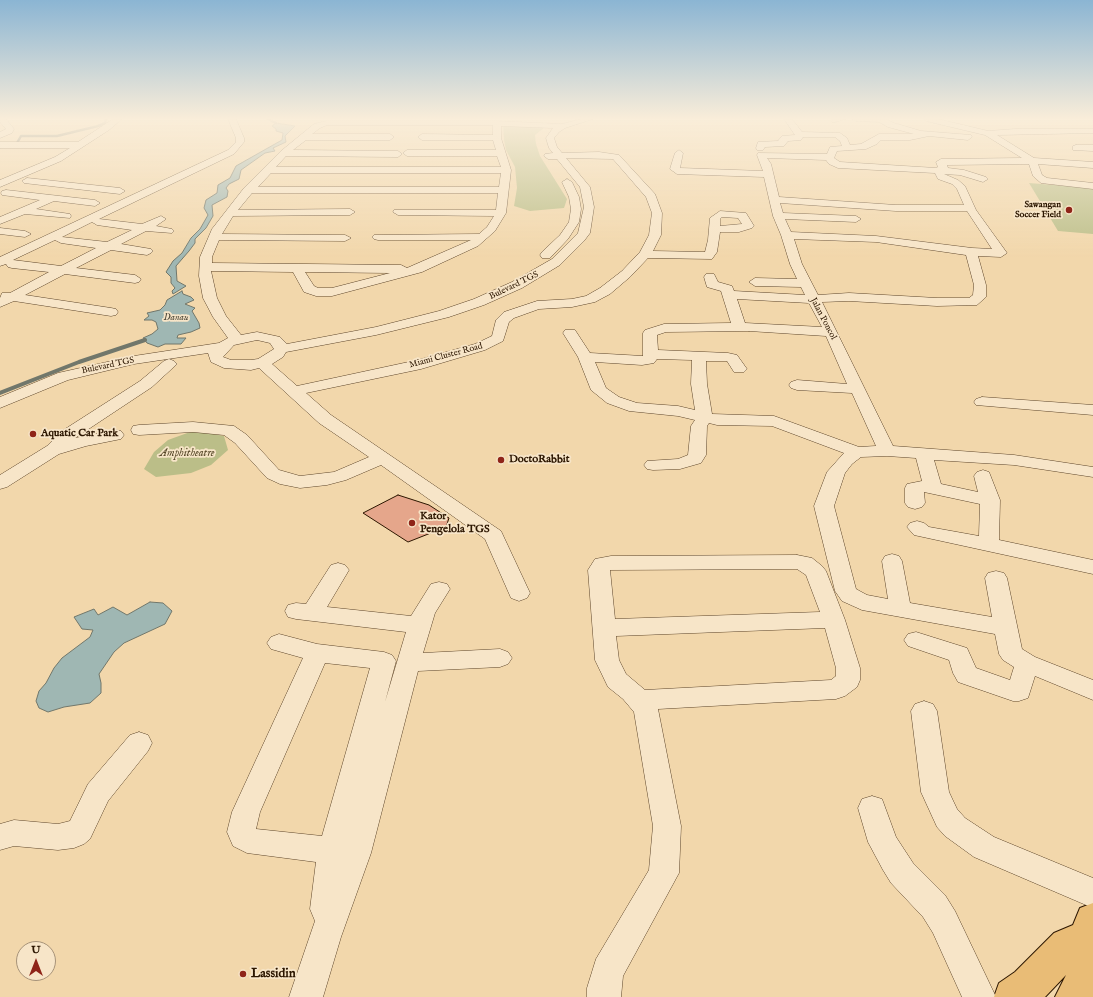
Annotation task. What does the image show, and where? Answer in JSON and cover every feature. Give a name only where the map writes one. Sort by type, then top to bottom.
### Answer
[{"type":"highway","points":[[1020,995],[1041,975],[1067,946],[1089,930]]},
{"type":"highway","points":[[1074,997],[1079,992],[1085,974],[1089,930]]},
{"type":"street","points":[[0,184],[45,166]]},
{"type":"street","points":[[3,260],[194,166]]},
{"type":"street","points":[[3,260],[202,166]]},
{"type":"street","points":[[236,339],[217,313],[210,298],[206,287],[206,257],[214,237],[230,213],[248,190],[271,166]]},
{"type":"street","points":[[296,267],[309,289],[321,292],[332,292],[360,286],[418,269],[468,247],[482,238],[497,222],[504,190],[506,170],[505,166]]},
{"type":"street","name":"Bulevard TGS","points":[[278,344],[448,304],[488,289],[524,272],[546,255],[569,230],[574,222],[576,208],[574,197],[559,166]]},
{"type":"street","name":"Bulevard TGS","points":[[278,344],[418,322],[479,302],[511,288],[550,266],[574,245],[584,233],[589,208],[584,187],[563,166]]},
{"type":"street","name":"Miami Cluster Road","points":[[294,391],[421,364],[487,345],[498,338],[503,320],[509,315],[538,305],[572,303],[590,299],[615,283],[645,254],[655,235],[658,218],[655,204],[643,186],[624,166]]},
{"type":"street","points":[[676,166],[675,169],[677,171],[767,181]]},
{"type":"street","name":"Jalan Poncol","points":[[766,166],[767,181],[778,216],[787,235],[794,258],[831,332],[887,451]]},
{"type":"street","points":[[849,166],[966,172],[983,179]]},
{"type":"street","points":[[787,235],[876,239],[972,252],[1002,253],[989,237],[970,208],[966,195],[957,183],[941,177],[941,166]]},
{"type":"street","points":[[1034,166],[1038,176],[1046,182],[1093,186]]},
{"type":"street","points":[[266,170],[506,170]]},
{"type":"street","points":[[345,190],[356,170]]},
{"type":"street","points":[[418,190],[426,170]]},
{"type":"street","points":[[27,181],[120,191]]},
{"type":"street","points":[[0,221],[80,187]]},
{"type":"street","points":[[248,190],[504,190]]},
{"type":"street","points":[[6,193],[95,203]]},
{"type":"street","points":[[774,200],[970,208]]},
{"type":"street","points":[[0,208],[66,216]]},
{"type":"street","points":[[576,208],[589,208]]},
{"type":"street","points":[[230,213],[350,212]]},
{"type":"street","points":[[398,212],[500,213]]},
{"type":"street","points":[[778,216],[856,219]]},
{"type":"street","points":[[4,298],[63,270],[160,218]]},
{"type":"street","points":[[97,222],[168,231]]},
{"type":"street","points":[[645,254],[708,256],[712,249],[716,229]]},
{"type":"street","points":[[0,231],[25,234]]},
{"type":"street","points":[[214,237],[345,238]]},
{"type":"street","points":[[378,237],[482,238]]},
{"type":"street","points":[[61,240],[147,251]]},
{"type":"street","points":[[585,357],[642,361],[648,360],[651,355],[650,333],[658,329],[739,327],[766,312],[813,298],[835,296],[937,302],[972,302],[979,297],[980,285],[974,266],[972,252]]},
{"type":"street","points":[[3,260],[63,270],[135,279]]},
{"type":"street","points":[[205,267],[418,269]]},
{"type":"street","points":[[710,277],[712,284],[726,287],[730,295],[739,327]]},
{"type":"street","points":[[755,282],[806,283]]},
{"type":"street","points":[[730,295],[766,312],[831,332]]},
{"type":"street","points":[[4,298],[111,312]]},
{"type":"street","points":[[570,332],[585,357],[599,390],[613,400],[635,408],[678,412],[717,420],[774,420],[857,452],[887,451],[1014,460],[1093,472]]},
{"type":"street","points":[[257,336],[278,344],[278,354],[262,363],[251,365],[229,365],[218,353],[236,339],[257,336]]},
{"type":"street","name":"Bulevard TGS","points":[[0,417],[41,395],[70,384],[111,373],[169,364],[218,353]]},
{"type":"street","name":"Bulevard TGS","points":[[0,403],[24,391],[64,376],[134,360],[218,353]]},
{"type":"street","points":[[651,355],[731,358],[739,369]]},
{"type":"street","points":[[653,465],[680,464],[695,459],[697,455],[699,426],[704,418],[699,384],[699,356]]},
{"type":"street","points":[[262,363],[325,419],[476,522],[494,536],[519,593]]},
{"type":"street","points":[[53,450],[68,435],[146,384],[169,364]]},
{"type":"street","points":[[796,385],[858,389]]},
{"type":"street","points":[[982,402],[1093,410]]},
{"type":"street","points":[[99,416],[118,431]]},
{"type":"street","points":[[0,483],[36,459],[53,450],[118,431],[131,425],[135,426],[139,430],[194,427],[228,430],[241,439],[273,474],[287,480],[300,482],[340,476],[382,458]]},
{"type":"street","points":[[857,452],[846,460],[836,472],[825,500],[825,514],[846,590],[854,599],[1004,627]]},
{"type":"street","points":[[924,454],[933,488]]},
{"type":"street","points":[[983,476],[990,500],[989,544]]},
{"type":"street","points":[[915,503],[914,488],[920,486],[990,500]]},
{"type":"street","points":[[917,527],[921,531],[928,533],[989,544],[1093,568]]},
{"type":"street","points":[[892,561],[900,607]]},
{"type":"street","points":[[604,997],[604,988],[608,971],[664,873],[668,826],[646,709],[640,700],[617,680],[607,660],[599,570],[602,564],[611,563],[805,564],[815,571],[834,620],[848,668],[848,680],[836,689],[640,700]]},
{"type":"street","points":[[338,570],[304,612],[354,620],[420,625]]},
{"type":"street","points":[[996,578],[1004,627],[1012,655],[1027,664],[1093,690]]},
{"type":"street","points":[[344,852],[409,664],[424,612],[439,589]]},
{"type":"street","points":[[605,628],[834,620]]},
{"type":"street","points":[[916,640],[957,653],[960,656],[967,675],[1013,692],[1018,691],[1027,664]]},
{"type":"street","points":[[279,643],[317,653],[384,662],[344,852],[334,914],[306,997]]},
{"type":"street","points":[[317,653],[246,812],[241,832],[243,837],[247,840],[256,842],[344,852]]},
{"type":"street","points":[[409,664],[500,658]]},
{"type":"street","points":[[924,711],[935,792],[947,818],[955,827],[984,847],[1093,893]]},
{"type":"street","points":[[0,837],[14,833],[58,837],[74,835],[80,830],[98,793],[139,742]]},
{"type":"street","points":[[872,808],[883,842],[893,860],[902,873],[930,901],[944,922],[979,997]]},
{"type":"green space","points":[[514,166],[546,166],[567,199],[564,208],[530,211],[514,206],[517,188]]},
{"type":"green space","name":"Sawangan Soccer Field","points":[[1029,183],[1093,188],[1093,234],[1058,231]]},
{"type":"green space","name":"Amphitheatre","points":[[190,432],[204,432],[224,436],[228,450],[211,465],[191,473],[156,477],[144,469],[154,452],[168,440]]},
{"type":"water","points":[[236,166],[247,166],[241,170],[239,179],[229,184],[226,188],[228,191],[227,197],[212,205],[213,216],[206,228],[195,239],[195,243],[176,266],[177,281],[186,286],[173,294],[172,291],[175,288],[171,283],[171,277],[166,272],[173,261],[182,253],[191,238],[200,229],[208,215],[204,208],[206,200],[217,193],[218,185],[230,178]]},
{"type":"water","name":"Danau","points":[[182,291],[183,294],[194,300],[185,304],[195,308],[192,311],[199,323],[200,328],[178,335],[177,338],[186,338],[181,344],[165,344],[158,347],[147,343],[143,338],[152,334],[158,329],[156,322],[152,320],[144,320],[149,316],[147,313],[160,310],[165,305],[167,300]]},
{"type":"water","points":[[150,602],[163,603],[172,611],[165,624],[124,643],[114,652],[99,674],[101,693],[90,703],[64,707],[48,712],[39,708],[36,701],[39,691],[46,683],[54,668],[62,658],[90,637],[93,630],[82,629],[74,617],[94,609],[98,615],[113,607],[127,615]]},
{"type":"building","name":"Kator Pengelola TGS","points":[[398,495],[429,505],[449,518],[446,527],[408,542],[363,513]]},
{"type":"waterway","points":[[0,393],[79,362],[145,340]]},
{"type":"place","name":"Sawangan Soccer Field","points":[[1069,210]]},
{"type":"place","name":"Aquatic Car Park","points":[[33,434]]},
{"type":"place","name":"DoctoRabbit","points":[[501,460]]},
{"type":"place","name":"Kator Pengelola TGS","points":[[412,523]]},
{"type":"place","name":"Lassidin","points":[[243,974]]}]
